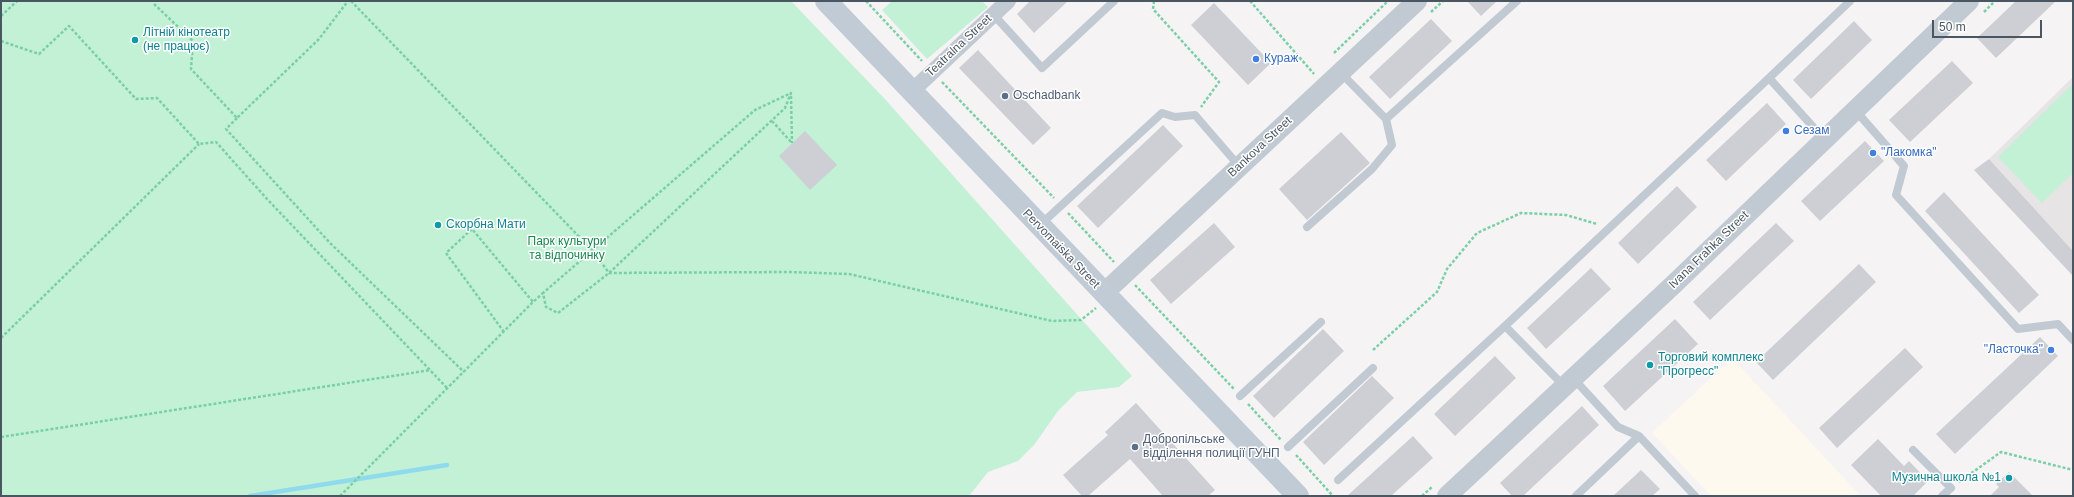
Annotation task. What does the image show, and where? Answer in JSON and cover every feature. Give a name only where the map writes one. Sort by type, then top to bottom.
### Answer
[{"type":"main road","name":"Pervomaiska Street","points":[[826,1],[1298,496]]},
{"type":"street","name":"Teatralna Street","points":[[912,91],[1008,1]]},
{"type":"street","name":"Bankova Street","points":[[1106,296],[1125,274],[1417,1]]},
{"type":"street","name":"Ivana Frahka Street","points":[[1446,496],[1673,285],[1969,1]]},
{"type":"lane","points":[[994,14],[1042,68],[1114,1]]},
{"type":"lane","points":[[1386,119],[1517,1]]},
{"type":"lane","points":[[1338,480],[1610,228],[1850,1]]},
{"type":"lane","points":[[1307,227],[1384,157],[1392,145],[1386,119],[1341,72]]},
{"type":"lane","points":[[1769,78],[1825,140]]},
{"type":"lane","points":[[1856,111],[1904,166],[1896,195],[2018,329],[2058,324],[2073,340]]},
{"type":"lane","points":[[1039,226],[1162,113],[1175,117],[1195,115],[1239,166]]},
{"type":"lane","points":[[1240,396],[1321,322]]},
{"type":"lane","points":[[1505,326],[1618,427],[1639,436],[1695,496]]},
{"type":"lane","points":[[1288,447],[1373,368]]},
{"type":"lane","points":[[1576,496],[1639,436]]},
{"type":"lane","points":[[1913,450],[1951,488],[1942,496]]},
{"type":"path","points":[[1,16],[17,1]]},
{"type":"path","points":[[464,372],[330,243],[226,129],[319,39],[350,1],[593,252],[610,273]]},
{"type":"path","points":[[866,1],[1062,206],[1333,496]]},
{"type":"path","points":[[1154,1],[1153,10],[1219,82],[1195,115]]},
{"type":"path","points":[[1250,1],[1325,87]]},
{"type":"path","points":[[154,4],[193,41],[192,69],[237,118]]},
{"type":"path","points":[[1,41],[39,54],[69,26],[136,99],[157,98],[199,144]]},
{"type":"path","points":[[340,496],[533,302],[593,252],[755,110],[790,94]]},
{"type":"path","points":[[543,294],[546,307],[558,313],[610,273],[772,121],[785,108],[790,94]]},
{"type":"path","points":[[772,121],[792,143],[790,94]]},
{"type":"path","points":[[1,338],[199,144],[216,142],[267,199],[432,370],[448,389]]},
{"type":"path","points":[[1373,350],[1437,292],[1447,270],[1477,232],[1521,212],[1566,215],[1610,228]]},
{"type":"path","points":[[504,332],[446,253],[472,229],[533,302]]},
{"type":"path","points":[[610,273],[790,272],[849,274],[1052,321],[1081,320],[1106,296]]},
{"type":"path","points":[[1,437],[432,370]]},
{"type":"path","points":[[1951,488],[2001,452],[2073,470]]},
{"type":"shaded area","points":[[2073,77],[2073,251],[1989,159]]},
{"type":"shaded area","points":[[1732,358],[1861,496],[1711,496],[1652,433]]},
{"type":"green space","name":"Парк культури та відпочинку","points":[[1,1],[791,1],[883,97],[1132,376],[1119,387],[1077,392],[1058,411],[1034,445],[1018,461],[988,472],[969,496],[1,496]]},
{"type":"green space","points":[[892,1],[982,1],[988,7],[927,59],[882,10]]},
{"type":"green space","points":[[2073,84],[2073,173],[2042,203],[1998,157]]},
{"type":"building","points":[[1030,1],[1068,1],[1034,33],[1017,14]]},
{"type":"building","points":[[1467,1],[1497,1],[1481,16]]},
{"type":"building","points":[[2016,1],[2056,1],[1996,58],[1977,38]]},
{"type":"building","points":[[1214,3],[1271,63],[1248,85],[1191,25]]},
{"type":"building","points":[[1431,19],[1452,41],[1390,99],[1369,77]]},
{"type":"building","points":[[1854,21],[1872,40],[1811,99],[1793,80]]},
{"type":"building","points":[[978,50],[1051,128],[1033,145],[959,68]]},
{"type":"building","points":[[1952,61],[1973,83],[1910,142],[1889,120]]},
{"type":"building","points":[[1767,103],[1786,124],[1726,181],[1706,160]]},
{"type":"building","points":[[1163,125],[1183,146],[1098,228],[1077,206]]},
{"type":"building","points":[[805,131],[837,165],[810,190],[779,156]]},
{"type":"building","points":[[1341,132],[1370,163],[1307,220],[1279,189]]},
{"type":"building","points":[[1865,141],[1884,161],[1820,221],[1801,201]]},
{"type":"building","points":[[1989,159],[2073,251],[2073,276],[1974,170]]},
{"type":"building","points":[[1677,186],[1697,207],[1638,264],[1618,243]]},
{"type":"building","points":[[1944,192],[2039,295],[2019,313],[1925,211]]},
{"type":"building","points":[[1214,223],[1235,247],[1171,304],[1150,280]]},
{"type":"building","points":[[1776,223],[1794,241],[1710,320],[1693,302]]},
{"type":"building","points":[[1859,264],[1876,282],[1773,380],[1756,362]]},
{"type":"building","points":[[1591,268],[1611,289],[1546,349],[1527,328]]},
{"type":"building","name":"Торговий комплекс \"Прогресс\"","points":[[1675,319],[1698,344],[1625,411],[1603,386]]},
{"type":"building","points":[[1323,329],[1344,351],[1274,418],[1253,396]]},
{"type":"building","points":[[2040,337],[2058,356],[1955,454],[1936,434]]},
{"type":"building","points":[[1905,348],[1923,367],[1837,448],[1819,428]]},
{"type":"building","points":[[1495,356],[1516,378],[1455,436],[1434,414]]},
{"type":"building","points":[[1372,376],[1394,398],[1324,465],[1303,442]]},
{"type":"building","name":"Добропільське відділення полиції ГУНП","points":[[1136,403],[1215,490],[1208,496],[1163,496],[1130,459],[1088,496],[1082,496],[1063,475],[1108,435],[1105,432]]},
{"type":"building","points":[[1582,406],[1599,425],[1523,496],[1512,496],[1500,483]]},
{"type":"building","points":[[1413,436],[1433,458],[1391,496],[1347,496]]},
{"type":"building","points":[[1878,439],[1904,466],[1909,461],[1928,481],[1913,496],[1881,496],[1851,465]]},
{"type":"building","points":[[1641,470],[1660,489],[1652,496],[1613,496]]},
{"type":"building","name":"Музична школа №1","points":[[2009,472],[2033,496],[1990,496],[1999,487],[1996,484]]},
{"type":"waterway","points":[[250,496],[447,465]]},
{"type":"place","name":"Літній кінотеатр (не працює)","points":[[135,40]]},
{"type":"place","name":"Кураж","points":[[1256,59]]},
{"type":"place","name":"Oschadbank","points":[[1005,96]]},
{"type":"place","name":"Сезам","points":[[1786,131]]},
{"type":"place","name":"\"Лакомка\"","points":[[1873,153]]},
{"type":"place","name":"Скорбна Мати","points":[[438,225]]},
{"type":"place","name":"\"Ласточка\"","points":[[2051,350]]},
{"type":"place","name":"Торговий комплекс \"Прогресс\"","points":[[1650,365]]},
{"type":"place","name":"Добропільське відділення полиції ГУНП","points":[[1135,447]]},
{"type":"place","name":"Музична школа №1","points":[[2009,478]]}]
